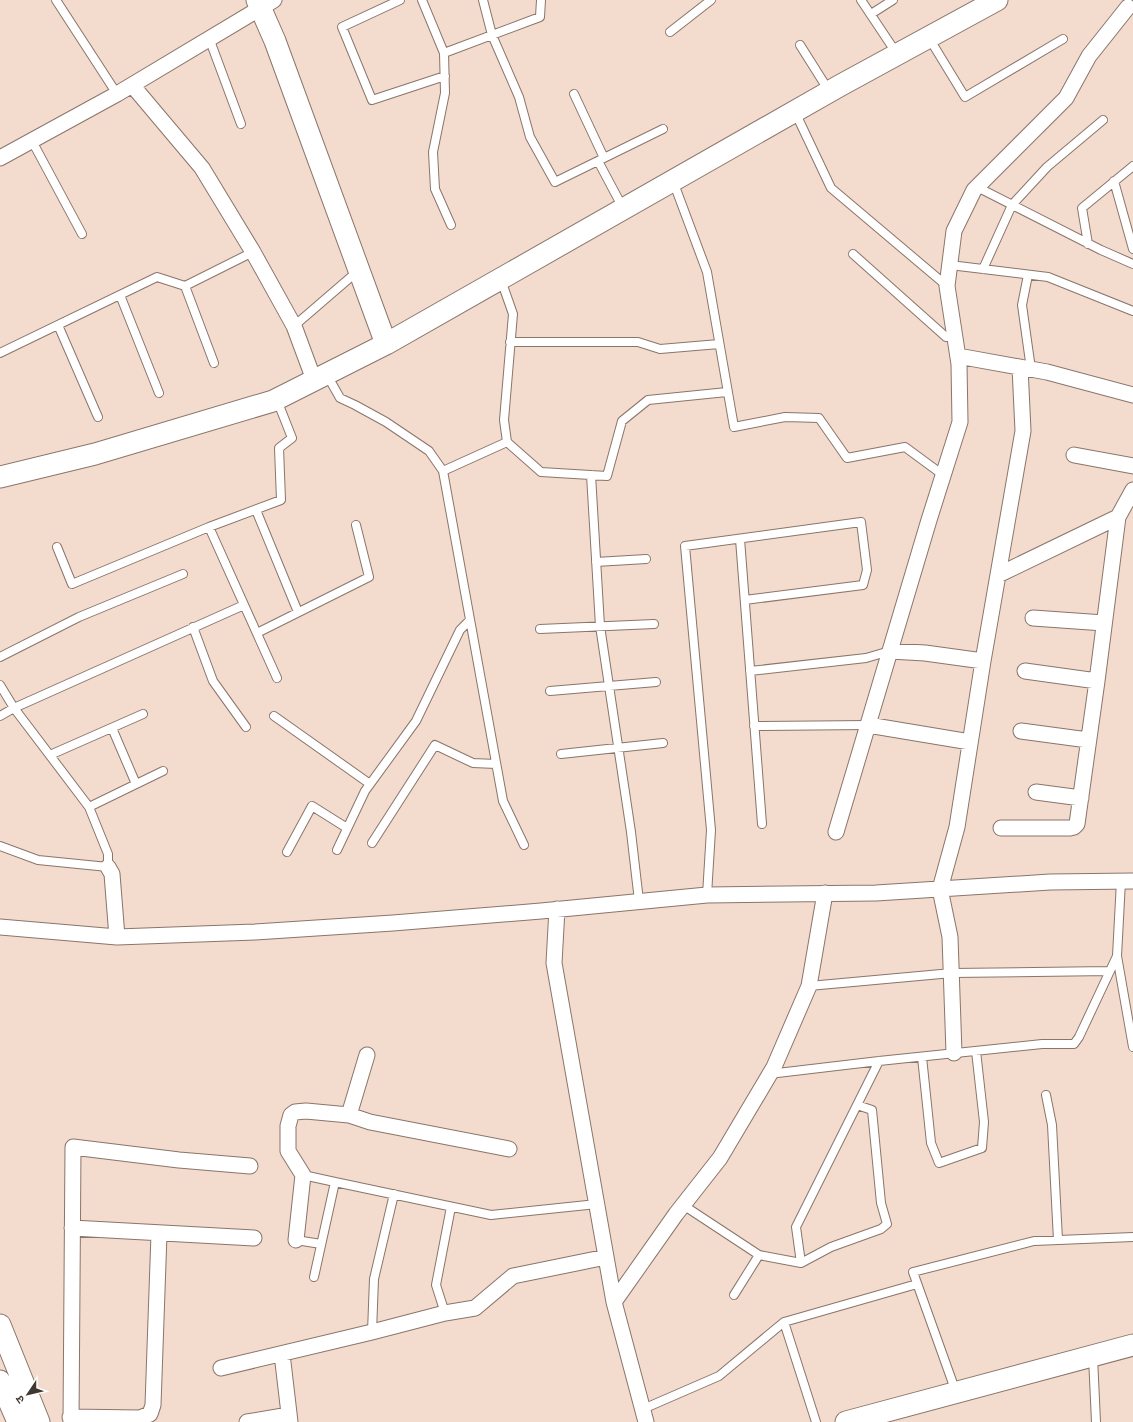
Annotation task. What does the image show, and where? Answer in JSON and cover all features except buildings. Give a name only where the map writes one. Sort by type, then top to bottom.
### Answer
[{"type":"street","points":[[0,477],[95,454],[277,399],[386,344],[829,92],[997,0]]},
{"type":"street","points":[[0,158],[132,86],[264,2],[275,41],[386,344]]},
{"type":"street","points":[[836,832],[960,422],[959,364],[947,286],[954,231],[974,190],[1066,98],[1088,56],[1131,6]]},
{"type":"street","points":[[132,86],[202,168],[253,252],[320,377]]},
{"type":"street","points":[[958,356],[1047,372],[1133,395]]},
{"type":"street","points":[[954,1053],[950,937],[940,889],[957,827],[982,661],[1023,431],[1025,368]]},
{"type":"street","points":[[1074,455],[1133,466]]},
{"type":"street","points":[[1001,828],[1070,828],[1077,824],[1118,517],[1133,490]]},
{"type":"street","points":[[998,575],[1118,517]]},
{"type":"street","points":[[1033,618],[1104,623]]},
{"type":"street","points":[[890,651],[925,653],[982,661]]},
{"type":"street","points":[[1025,671],[1097,681]]},
{"type":"street","points":[[868,725],[970,742]]},
{"type":"street","points":[[1021,731],[1088,740]]},
{"type":"street","points":[[1036,792],[1081,798]]},
{"type":"street","points":[[108,867],[112,874],[117,937]]},
{"type":"street","points":[[0,927],[117,937],[255,932],[393,923],[706,895],[876,893],[1050,882],[1127,881]]},
{"type":"street","points":[[614,1302],[683,1205],[720,1158],[769,1074],[809,986],[825,893]]},
{"type":"street","points":[[557,909],[554,963],[614,1302],[644,1413]]},
{"type":"street","points":[[349,1115],[367,1055]]},
{"type":"street","points":[[296,1240],[303,1175],[288,1150],[288,1126],[291,1115],[295,1112],[306,1111],[349,1115],[370,1122],[509,1149]]},
{"type":"street","points":[[159,1234],[154,1406],[150,1414],[140,1418],[71,1420],[73,1147],[178,1160],[250,1166]]},
{"type":"street","points":[[72,1228],[159,1234],[254,1238]]},
{"type":"street","points":[[221,1368],[445,1313],[475,1308],[513,1276],[606,1257]]},
{"type":"street","points":[[0,1325],[39,1422]]},
{"type":"street","points":[[854,1421],[1133,1345]]},
{"type":"street","points":[[247,1422],[289,1419],[282,1354]]},
{"type":"street","points":[[0,1381],[18,1422]]},
{"type":"lane","points":[[56,0],[117,94]]},
{"type":"lane","points":[[400,0],[342,28],[372,100],[445,76]]},
{"type":"lane","points":[[422,0],[444,53],[445,93],[433,152],[435,189],[451,225]]},
{"type":"lane","points":[[483,0],[492,35],[519,97],[530,137],[555,182],[663,129]]},
{"type":"lane","points":[[444,53],[540,17],[541,0]]},
{"type":"lane","points":[[670,32],[711,0]]},
{"type":"lane","points":[[861,0],[897,55]]},
{"type":"lane","points":[[870,14],[892,0]]},
{"type":"lane","points":[[209,38],[241,124]]},
{"type":"lane","points":[[928,38],[965,97],[1064,39]]},
{"type":"lane","points":[[800,45],[829,92]]},
{"type":"lane","points":[[574,94],[624,209]]},
{"type":"lane","points":[[795,112],[831,188],[947,286]]},
{"type":"lane","points":[[984,269],[1012,205],[1047,167],[1103,120]]},
{"type":"lane","points":[[32,141],[82,234]]},
{"type":"lane","points":[[1088,244],[1082,208],[1133,166]]},
{"type":"lane","points":[[673,181],[707,272],[734,427],[785,418],[819,418],[847,458],[905,447],[943,475]]},
{"type":"lane","points":[[1114,181],[1133,248]]},
{"type":"lane","points":[[977,187],[1088,244],[1133,264]]},
{"type":"lane","points":[[0,353],[157,277],[185,286],[253,252]]},
{"type":"lane","points":[[853,254],[946,337],[955,336]]},
{"type":"lane","points":[[950,265],[1048,277],[1133,311]]},
{"type":"lane","points":[[294,326],[359,269]]},
{"type":"lane","points":[[1025,368],[1022,305],[1028,275]]},
{"type":"lane","points":[[500,279],[513,314],[504,420],[507,442],[541,472],[607,476],[622,421],[648,400],[727,392]]},
{"type":"lane","points":[[185,286],[214,363]]},
{"type":"lane","points":[[120,295],[159,393]]},
{"type":"lane","points":[[58,325],[98,416]]},
{"type":"lane","points":[[510,342],[638,342],[660,349],[719,344]]},
{"type":"lane","points":[[320,377],[340,398],[386,422],[429,451],[443,471],[503,802],[524,845]]},
{"type":"lane","points":[[57,547],[72,584],[209,527],[281,500],[280,448],[292,438],[277,399]]},
{"type":"lane","points":[[443,471],[507,442]]},
{"type":"lane","points":[[591,475],[600,626],[631,832],[639,901]]},
{"type":"lane","points":[[256,510],[298,612]]},
{"type":"lane","points":[[706,895],[711,830],[684,546],[862,522],[867,570],[863,585],[745,600]]},
{"type":"lane","points":[[257,633],[369,577],[356,525]]},
{"type":"lane","points":[[209,527],[277,678]]},
{"type":"lane","points":[[740,538],[762,824]]},
{"type":"lane","points":[[596,562],[646,559]]},
{"type":"lane","points":[[0,657],[79,617],[183,574]]},
{"type":"lane","points":[[0,716],[14,708],[244,605]]},
{"type":"lane","points":[[337,850],[365,791],[416,721],[460,630],[470,620]]},
{"type":"lane","points":[[540,629],[654,624]]},
{"type":"lane","points":[[193,628],[213,680],[246,727]]},
{"type":"lane","points":[[750,671],[866,658],[890,651]]},
{"type":"lane","points":[[550,691],[656,682]]},
{"type":"lane","points":[[0,685],[14,708],[89,807],[108,854],[108,867],[38,860],[0,846]]},
{"type":"lane","points":[[50,756],[143,714]]},
{"type":"lane","points":[[274,716],[370,784]]},
{"type":"lane","points":[[754,726],[868,725]]},
{"type":"lane","points":[[112,728],[136,784]]},
{"type":"lane","points":[[561,754],[663,743]]},
{"type":"lane","points":[[372,843],[435,745],[473,763],[496,764]]},
{"type":"lane","points":[[89,807],[163,771]]},
{"type":"lane","points":[[287,852],[312,806],[347,828]]},
{"type":"lane","points":[[769,1074],[1042,1044],[1074,1044],[1079,1037],[1117,956],[1127,881]]},
{"type":"lane","points":[[1117,956],[1133,1043]]},
{"type":"lane","points":[[809,986],[952,973],[1110,971]]},
{"type":"lane","points":[[922,1057],[931,1143],[939,1163],[982,1148],[984,1122],[976,1051]]},
{"type":"lane","points":[[801,1263],[796,1227],[879,1061]]},
{"type":"lane","points":[[1046,1095],[1052,1125],[1058,1240]]},
{"type":"lane","points":[[683,1205],[759,1255],[801,1263],[830,1247],[881,1229],[886,1224],[881,1204],[872,1110],[857,1105]]},
{"type":"lane","points":[[303,1175],[491,1215],[597,1204]]},
{"type":"lane","points":[[314,1277],[335,1182]]},
{"type":"lane","points":[[372,1332],[374,1280],[394,1194]]},
{"type":"lane","points":[[445,1313],[436,1285],[452,1207]]},
{"type":"lane","points":[[956,1392],[913,1272],[1034,1241],[1133,1237]]},
{"type":"lane","points":[[296,1240],[321,1244]]},
{"type":"lane","points":[[734,1295],[759,1255]]},
{"type":"lane","points":[[644,1413],[719,1376],[784,1322],[917,1284]]},
{"type":"lane","points":[[784,1322],[816,1422]]},
{"type":"lane","points":[[1093,1356],[1096,1422]]}]
